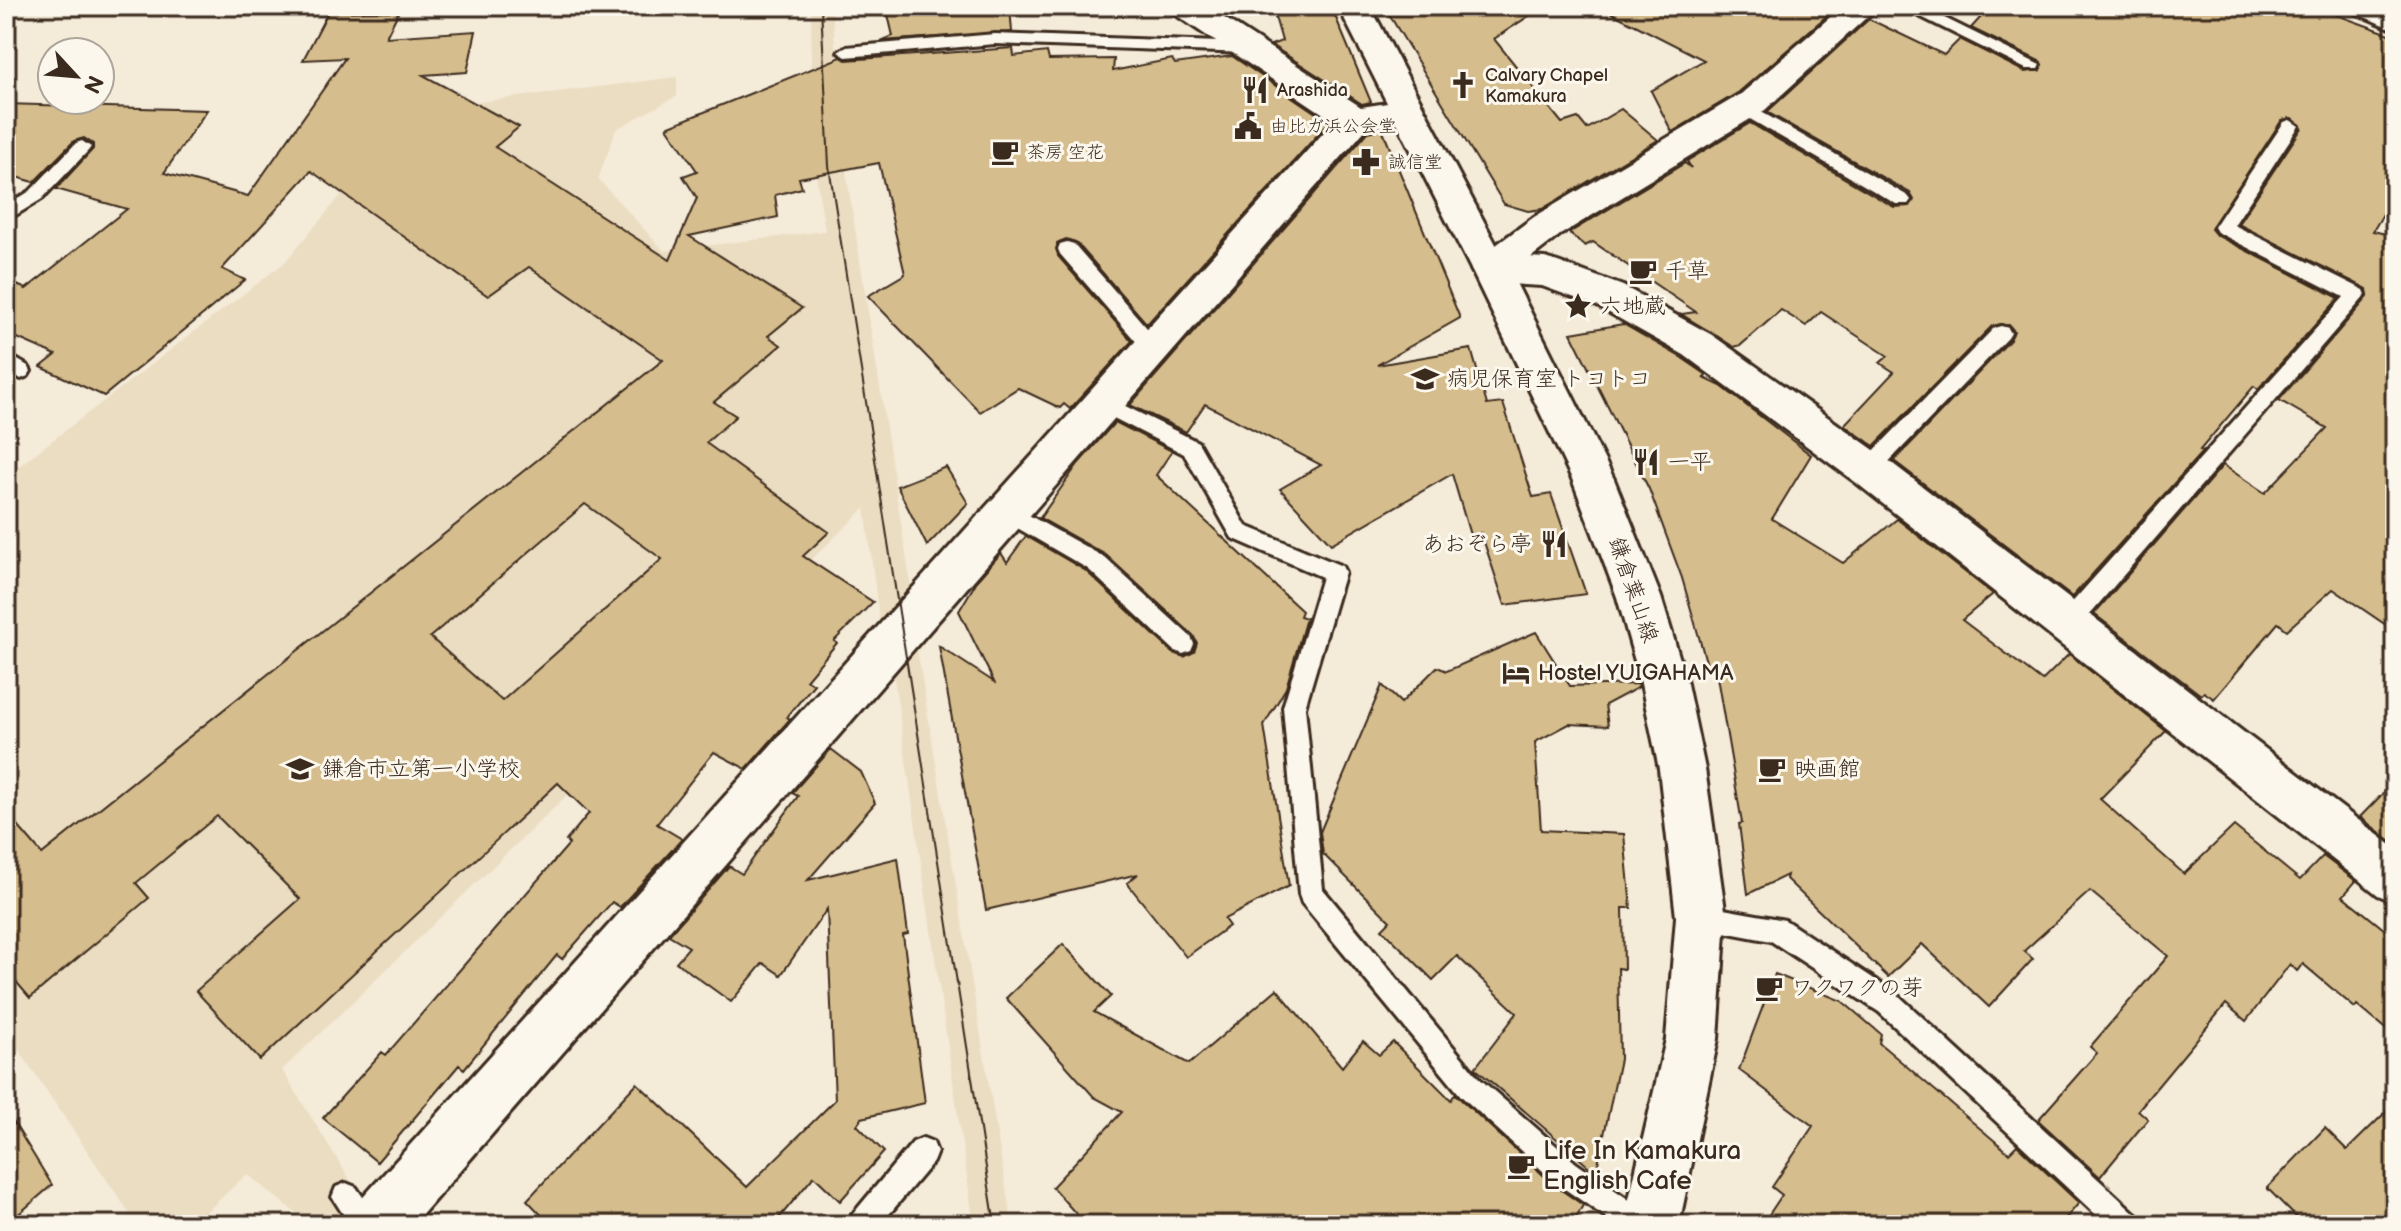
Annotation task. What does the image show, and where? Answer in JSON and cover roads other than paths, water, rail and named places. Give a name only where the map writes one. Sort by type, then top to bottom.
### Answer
[{"type":"street","points":[[1184,6],[1355,119]]},
{"type":"street","name":"鎌倉葉山線","points":[[1354,6],[1490,269],[1593,479],[1639,597],[1663,679],[1682,769],[1701,917],[1692,1039],[1651,1225]]},
{"type":"street","points":[[1490,269],[1547,226],[1744,108],[1863,6]]},
{"type":"street","points":[[361,1211],[1007,512],[1355,119],[1407,111]]},
{"type":"street","points":[[1490,269],[1545,272],[1610,296],[1698,345],[1869,469],[2395,878]]},
{"type":"lane","points":[[1907,6],[2032,65]]},
{"type":"lane","points":[[2347,6],[2395,25]]},
{"type":"lane","points":[[846,52],[995,39],[1248,48]]},
{"type":"lane","points":[[1744,108],[1902,200]]},
{"type":"lane","points":[[2068,623],[2357,295],[2223,227],[2290,126]]},
{"type":"lane","points":[[6,215],[36,195],[82,147]]},
{"type":"lane","points":[[1067,249],[1153,348]]},
{"type":"lane","points":[[1869,469],[2001,333]]},
{"type":"lane","points":[[1103,403],[1191,448],[1239,532],[1334,572],[1294,707],[1311,894],[1470,1087],[1566,1173],[1641,1225]]},
{"type":"lane","points":[[1007,512],[1096,563],[1183,644]]},
{"type":"lane","points":[[1701,917],[1776,929],[1888,1003],[2127,1225]]},
{"type":"lane","points":[[862,1225],[923,1152]]},
{"type":"lane","points":[[361,1211],[368,1225]]},
{"type":"tram line","points":[[821,6],[829,166],[995,1225]]},
{"type":"place","name":"Calvary Chapel Kamakura","points":[[1463,85]]},
{"type":"place","name":"Arashida","points":[[1255,90]]},
{"type":"place","name":"由比ガ浜公会堂","points":[[1248,126]]},
{"type":"place","name":"茶房 空花","points":[[1005,152]]},
{"type":"place","name":"誠信堂","points":[[1366,162]]},
{"type":"place","name":"千草","points":[[1643,271]]},
{"type":"place","name":"六地蔵","points":[[1578,306]]},
{"type":"place","name":"病児保育室 トコトコ","points":[[1425,379]]},
{"type":"place","name":"一平","points":[[1646,462]]},
{"type":"place","name":"あおぞら亭","points":[[1554,544]]},
{"type":"place","name":"Hostel YUIGAHAMA","points":[[1516,673]]},
{"type":"place","name":"鎌倉市立第一小学校","points":[[300,769]]},
{"type":"place","name":"映画館","points":[[1772,769]]},
{"type":"place","name":"ワクワクの芽","points":[[1769,988]]},
{"type":"place","name":"Life In Kamakura English Cafe","points":[[1521,1166]]}]
